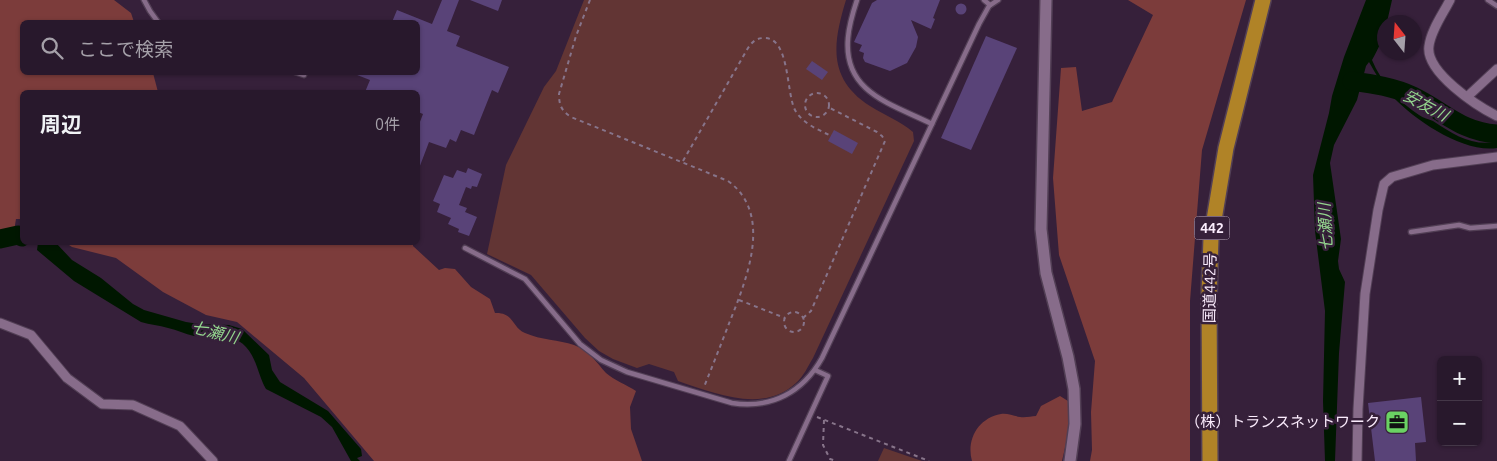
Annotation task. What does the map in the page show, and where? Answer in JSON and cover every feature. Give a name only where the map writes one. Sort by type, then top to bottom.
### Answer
[{"type":"highway","name":"国道442号","points":[[1210,461],[1209,296],[1211,238],[1226,148],[1263,0]]},
{"type":"street","points":[[1046,0],[1041,228],[1046,273],[1068,357],[1074,389],[1074,424],[1070,461]]},
{"type":"street","points":[[1450,0],[1431,39],[1429,53],[1434,67],[1440,74],[1487,111],[1497,116]]},
{"type":"street","points":[[1468,96],[1497,68]]},
{"type":"street","points":[[1357,461],[1358,408],[1365,294],[1384,184],[1392,177],[1433,165],[1497,157]]},
{"type":"street","points":[[0,323],[31,334],[67,378],[102,404],[133,405],[180,426],[213,461]]},
{"type":"lane","points":[[144,0],[157,20]]},
{"type":"lane","points":[[857,0],[849,27],[847,44],[851,66],[858,80],[862,86],[876,97],[932,124]]},
{"type":"lane","points":[[984,0],[990,6]]},
{"type":"lane","points":[[465,248],[525,279],[588,352],[601,360],[627,372],[732,403],[744,405],[757,404],[783,396],[799,387],[815,370],[822,358],[982,17],[990,6],[998,0]]},
{"type":"lane","points":[[1488,0],[1497,6]]},
{"type":"lane","points":[[1411,232],[1459,225],[1470,228],[1497,226]]},
{"type":"lane","points":[[789,461],[828,376],[815,370]]},
{"type":"path","points":[[590,0],[576,36],[559,94],[559,102],[563,111],[571,117],[683,161],[728,181],[737,187],[748,205],[753,225],[749,270],[704,389]]},
{"type":"path","points":[[683,161],[748,48],[759,38],[767,38],[778,45],[782,54],[791,98],[796,112],[806,122],[829,135]]},
{"type":"path","points":[[818,93],[827,98],[828,107],[823,115],[815,117],[806,111],[805,103],[810,95],[818,93]]},
{"type":"path","points":[[803,318],[811,311],[885,141],[877,132],[828,107]]},
{"type":"path","points":[[739,300],[785,318]]},
{"type":"path","points":[[795,312],[803,318],[802,327],[794,332],[786,328],[785,318],[788,314],[795,312]]},
{"type":"path","points":[[810,414],[929,461]]},
{"type":"path","points":[[824,420],[823,445],[830,459],[836,461]]},
{"type":"shaded area","points":[[0,0],[114,0],[131,13],[133,20],[20,20],[20,75],[154,75],[157,90],[20,90],[20,219],[16,219],[14,231],[0,232]]},
{"type":"shaded area","points":[[584,0],[846,0],[838,31],[837,59],[846,84],[870,106],[913,132],[914,141],[813,358],[799,380],[783,392],[769,397],[754,399],[722,395],[678,381],[674,372],[649,364],[637,368],[613,359],[599,351],[585,338],[531,275],[487,254],[506,165],[544,87],[556,71]]},
{"type":"shaded area","points":[[1128,0],[1246,0],[1202,150],[1190,301],[1190,461],[1090,461],[1095,361],[1059,255],[1053,178],[1061,68],[1076,67],[1082,111],[1112,102],[1153,15]]},
{"type":"shaded area","points":[[69,245],[413,245],[439,270],[445,268],[455,269],[471,287],[490,299],[495,313],[506,315],[521,331],[537,337],[580,347],[609,376],[636,391],[630,407],[631,429],[642,461],[374,461],[304,378],[237,322],[206,315],[163,292],[116,258]]},
{"type":"shaded area","points":[[1060,396],[1068,401],[1073,412],[1062,461],[972,461],[972,438],[980,425],[986,420],[1003,414],[1022,417],[1036,416],[1041,406]]},
{"type":"shaded area","points":[[884,448],[922,461],[878,461]]},
{"type":"water","points":[[1366,0],[1392,0],[1389,15],[1377,15],[1377,51],[1372,60],[1380,76],[1404,104],[1421,116],[1471,141],[1497,142],[1497,148],[1470,146],[1427,125],[1389,93],[1369,62],[1366,66],[1357,100],[1334,145],[1330,163],[1341,239],[1338,261],[1339,269],[1345,282],[1339,353],[1335,461],[1325,461],[1323,401],[1325,311],[1315,231],[1313,175],[1332,96],[1344,57]]},
{"type":"water","points":[[38,245],[58,245],[72,260],[101,278],[133,304],[144,310],[186,322],[229,325],[242,329],[269,355],[272,370],[280,382],[328,411],[361,449],[362,456],[357,458],[360,461],[351,461],[332,427],[321,417],[266,389],[253,357],[240,342],[228,337],[194,336],[141,322],[74,281],[37,250]]},
{"type":"building","points":[[442,0],[459,0],[447,31],[460,36],[456,46],[509,67],[498,93],[492,90],[474,135],[461,130],[456,142],[450,139],[446,148],[429,142],[420,166],[420,122],[423,114],[420,113],[420,90],[366,90],[370,80],[357,75],[420,75],[420,20],[393,20],[397,10],[432,24]]},
{"type":"building","points":[[470,0],[502,0],[498,11]]},
{"type":"building","points":[[877,0],[940,0],[931,29],[911,20],[918,37],[916,47],[907,63],[890,71],[865,62],[863,58],[864,53],[859,51],[862,45],[854,42],[872,3]]},
{"type":"building","points":[[959,4],[963,4],[966,9],[965,13],[959,14],[956,11],[956,7]]},
{"type":"building","points":[[986,36],[1017,48],[971,150],[941,138]]},
{"type":"building","points":[[812,61],[828,72],[822,80],[806,69]]},
{"type":"building","points":[[834,130],[858,143],[852,154],[828,141]]},
{"type":"building","points":[[468,168],[482,174],[477,187],[472,186],[471,189],[466,187],[459,205],[467,208],[465,212],[477,217],[469,236],[458,232],[459,229],[448,224],[451,218],[437,212],[440,204],[433,201],[444,175],[453,178],[457,170],[466,173]]},
{"type":"building","name":"（株）トランスネットワーク","points":[[1421,397],[1426,442],[1415,443],[1416,461],[1375,461],[1368,403]]},
{"type":"waterway","name":"安友川","points":[[1352,81],[1398,90],[1413,96],[1463,125],[1497,134]]},
{"type":"waterway","name":"七瀬川","points":[[0,239],[20,236]]},
{"type":"place","name":"（株）トランスネットワーク","points":[[1397,422]]}]
